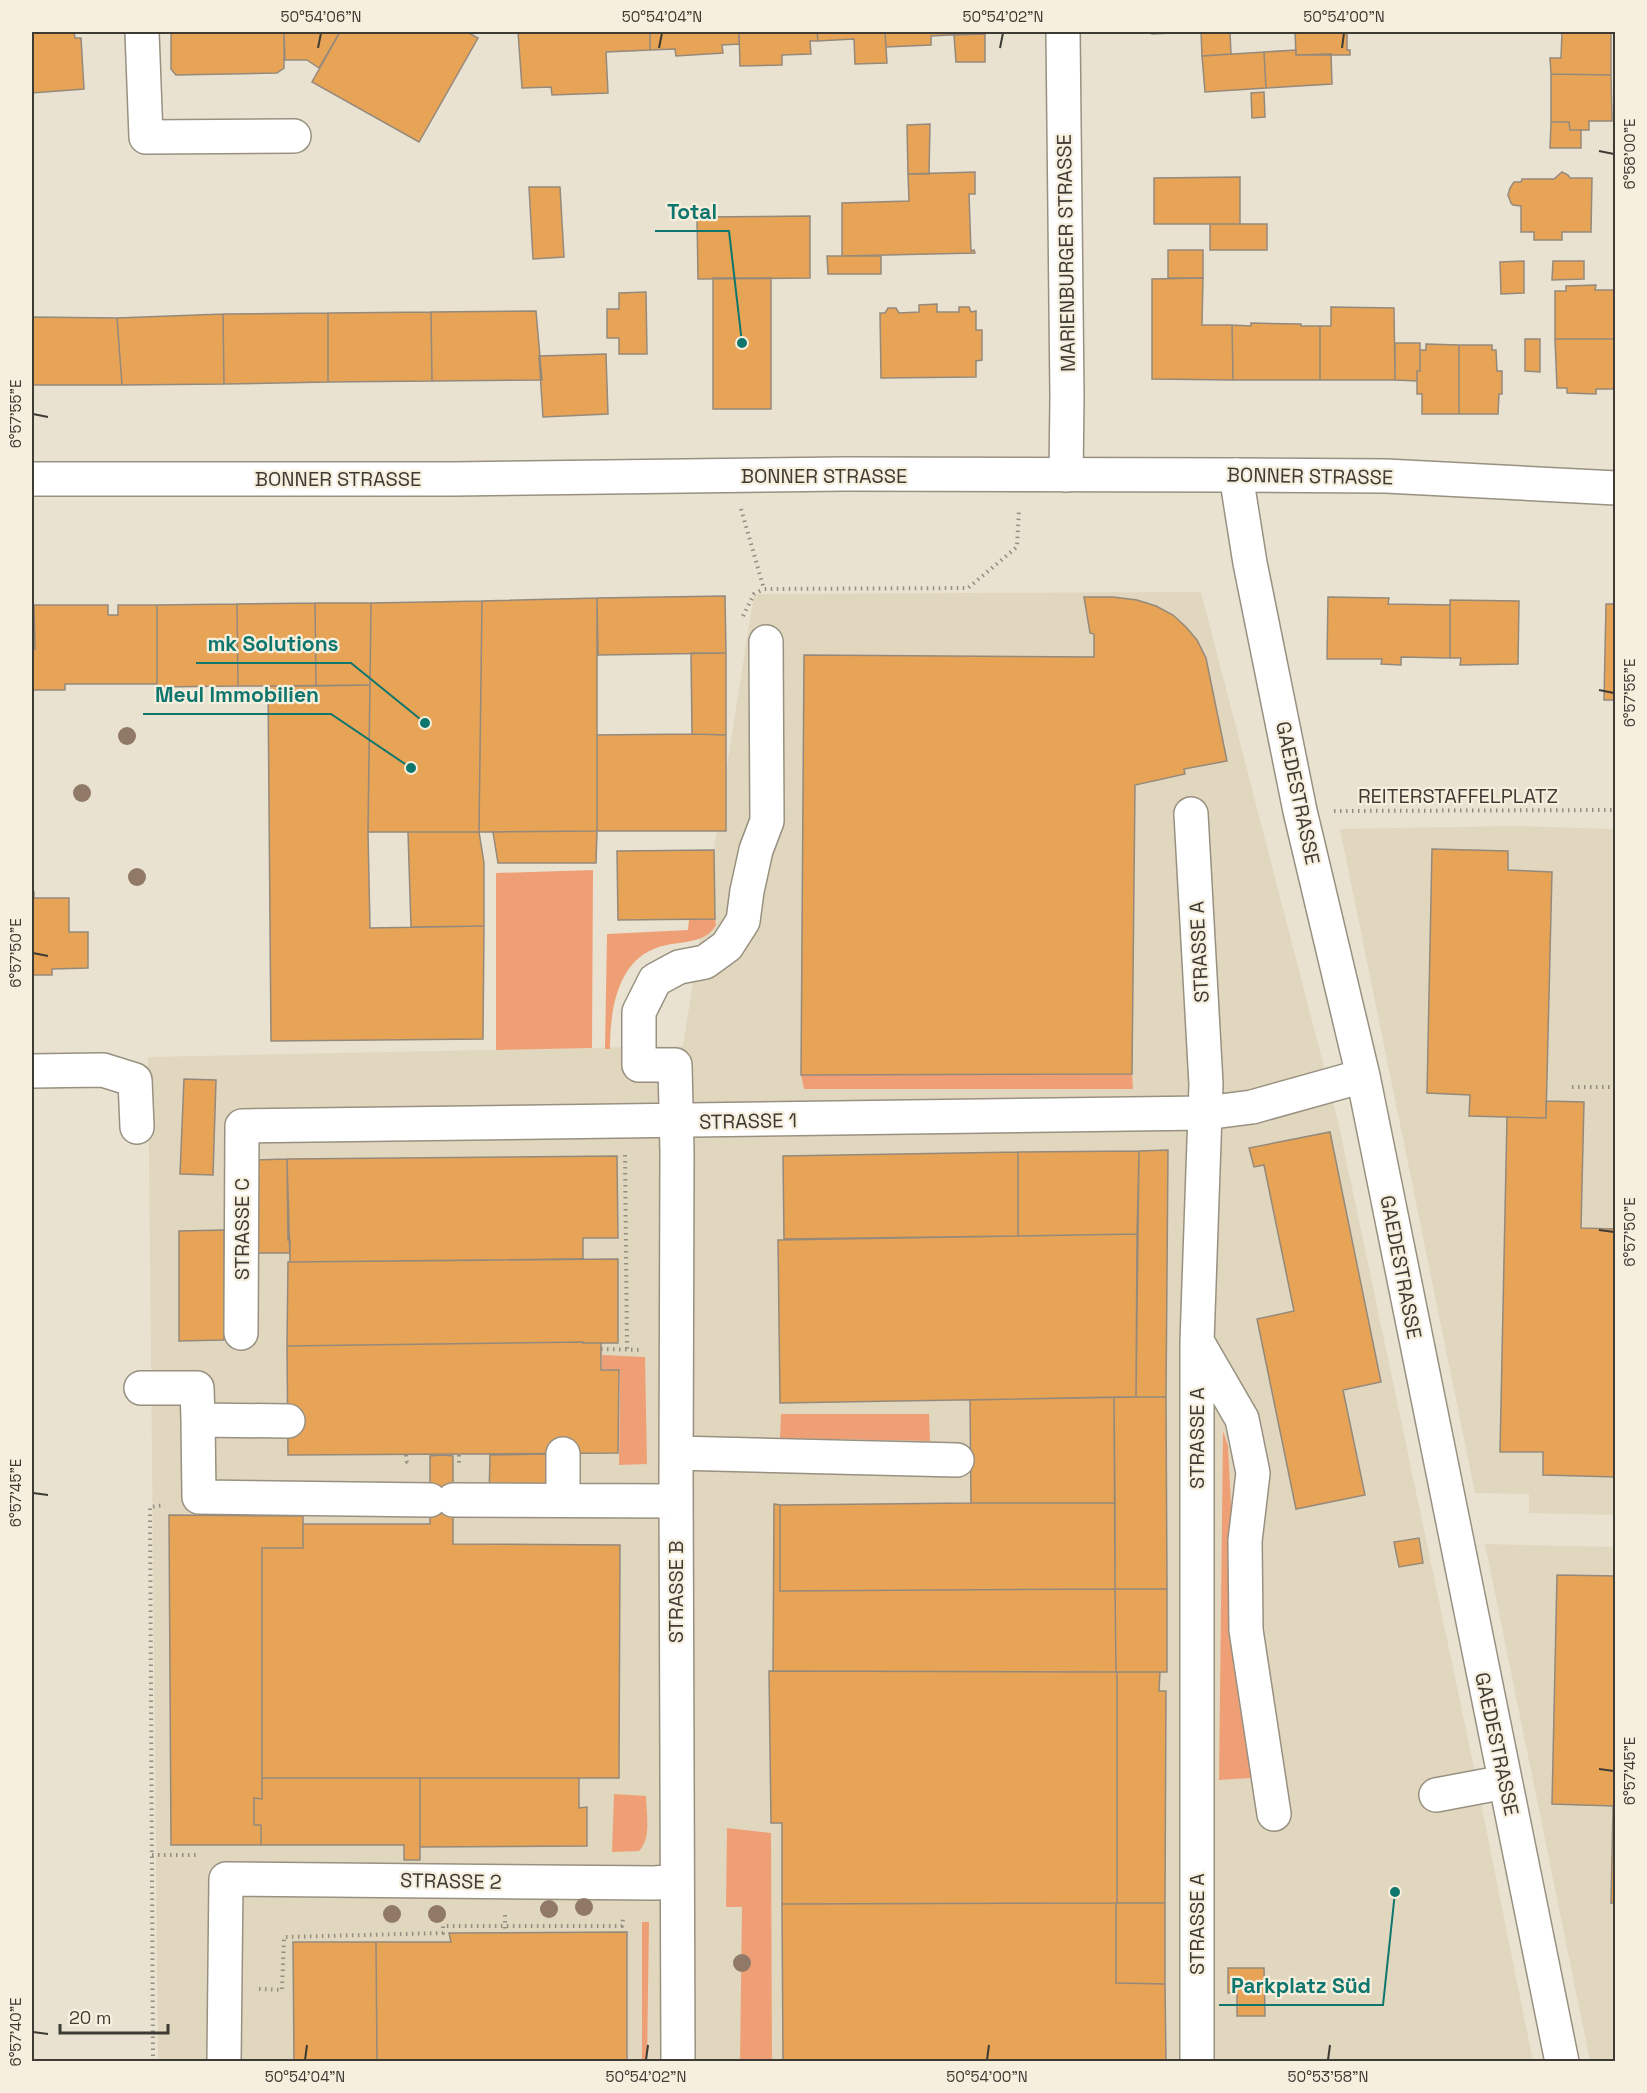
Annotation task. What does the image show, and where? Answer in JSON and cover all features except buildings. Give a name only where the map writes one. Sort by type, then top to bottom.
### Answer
[{"type":"street","points":[[142,32],[146,137],[294,136]]},
{"type":"street","name":"MARIENBURGER STRASSE","points":[[1063,32],[1068,397],[1066,476]]},
{"type":"street","name":"BONNER STRASSE","points":[[32,479],[732,477],[846,474],[1236,475],[1386,476],[1616,488]]},
{"type":"street","name":"GAEDESTRASSE","points":[[1236,475],[1250,562],[1300,812],[1363,1076],[1562,2061]]},
{"type":"street","name":"STRASSE B","points":[[678,2061],[677,1122],[675,1065],[639,1065],[639,1012],[655,980],[679,967],[705,962],[727,946],[743,921],[756,850],[767,821],[755,634]]},
{"type":"street","name":"STRASSE A","points":[[1191,814],[1206,1084],[1197,1342],[1197,2061]]},
{"type":"street","points":[[32,1071],[104,1070],[135,1080],[137,1127]]},
{"type":"street","name":"STRASSE 1","points":[[242,1126],[677,1122],[1205,1113],[1252,1107],[1363,1076]]},
{"type":"street","name":"STRASSE C","points":[[241,1332],[242,1126]]},
{"type":"street","points":[[1197,1342],[1242,1419],[1253,1473],[1245,1541],[1246,1630],[1274,1814]]},
{"type":"street","points":[[141,1388],[197,1388],[199,1497],[676,1501]]},
{"type":"street","points":[[198,1420],[288,1421]]},
{"type":"street","points":[[676,1453],[957,1460]]},
{"type":"street","points":[[562,1454],[563,1500]]},
{"type":"street","points":[[1436,1795],[1505,1782]]},
{"type":"street","name":"STRASSE 2","points":[[224,2061],[226,1879],[655,1883],[677,1881]]},
{"type":"path","points":[[755,634],[743,614],[754,594],[764,589],[968,588],[1017,547],[1020,476]]},
{"type":"path","points":[[732,477],[764,589]]},
{"type":"path","name":"REITERSTAFFELPLATZ","points":[[1300,812],[1616,810]]},
{"type":"path","points":[[1572,1087],[1616,1088]]},
{"type":"path","points":[[406,1455],[407,1462]]},
{"type":"path","points":[[153,2061],[150,1507],[162,1505]]},
{"type":"path","points":[[152,1855],[192,1855]]},
{"type":"path","points":[[251,1989],[282,1990],[284,1937],[443,1933],[443,1926],[622,1926],[623,1913]]},
{"type":"shaded area","points":[[1201,592],[1338,1121],[1533,2061],[158,2061],[148,1057],[683,1046],[754,594]]},
{"type":"shaded area","points":[[1514,826],[1615,829],[1615,1515],[1529,1513],[1529,1494],[1475,1493],[1340,829]]},
{"type":"shaded area","points":[[593,870],[592,1048],[496,1050],[496,873]]},
{"type":"shaded area","points":[[689,919],[715,919],[716,925],[712,931],[701,938],[650,950],[637,959],[627,971],[620,985],[612,1017],[610,1049],[605,1049],[607,934],[688,930]]},
{"type":"shaded area","points":[[1132,1074],[1133,1089],[804,1089],[801,1075]]},
{"type":"shaded area","points":[[602,1355],[645,1357],[647,1464],[619,1465],[620,1370],[602,1369]]},
{"type":"shaded area","points":[[781,1414],[929,1414],[930,1441],[780,1438]]},
{"type":"shaded area","points":[[1223,1431],[1228,1446],[1234,1562],[1251,1778],[1219,1780]]},
{"type":"shaded area","points":[[1485,1544],[1615,1547],[1615,2061],[1590,2061]]},
{"type":"shaded area","points":[[614,1794],[646,1796],[647,1832],[639,1851],[612,1852]]},
{"type":"shaded area","points":[[727,1828],[771,1833],[772,2061],[740,2061],[742,1907],[726,1907]]},
{"type":"shaded area","points":[[642,1922],[649,1922],[647,2062],[642,2061]]},
{"type":"place","name":"Total","points":[[742,343]]},
{"type":"place","name":"mk Solutions","points":[[425,723]]},
{"type":"place","name":"Meul Immobilien","points":[[411,768]]},
{"type":"place","name":"Parkplatz Süd","points":[[1395,1892]]}]
